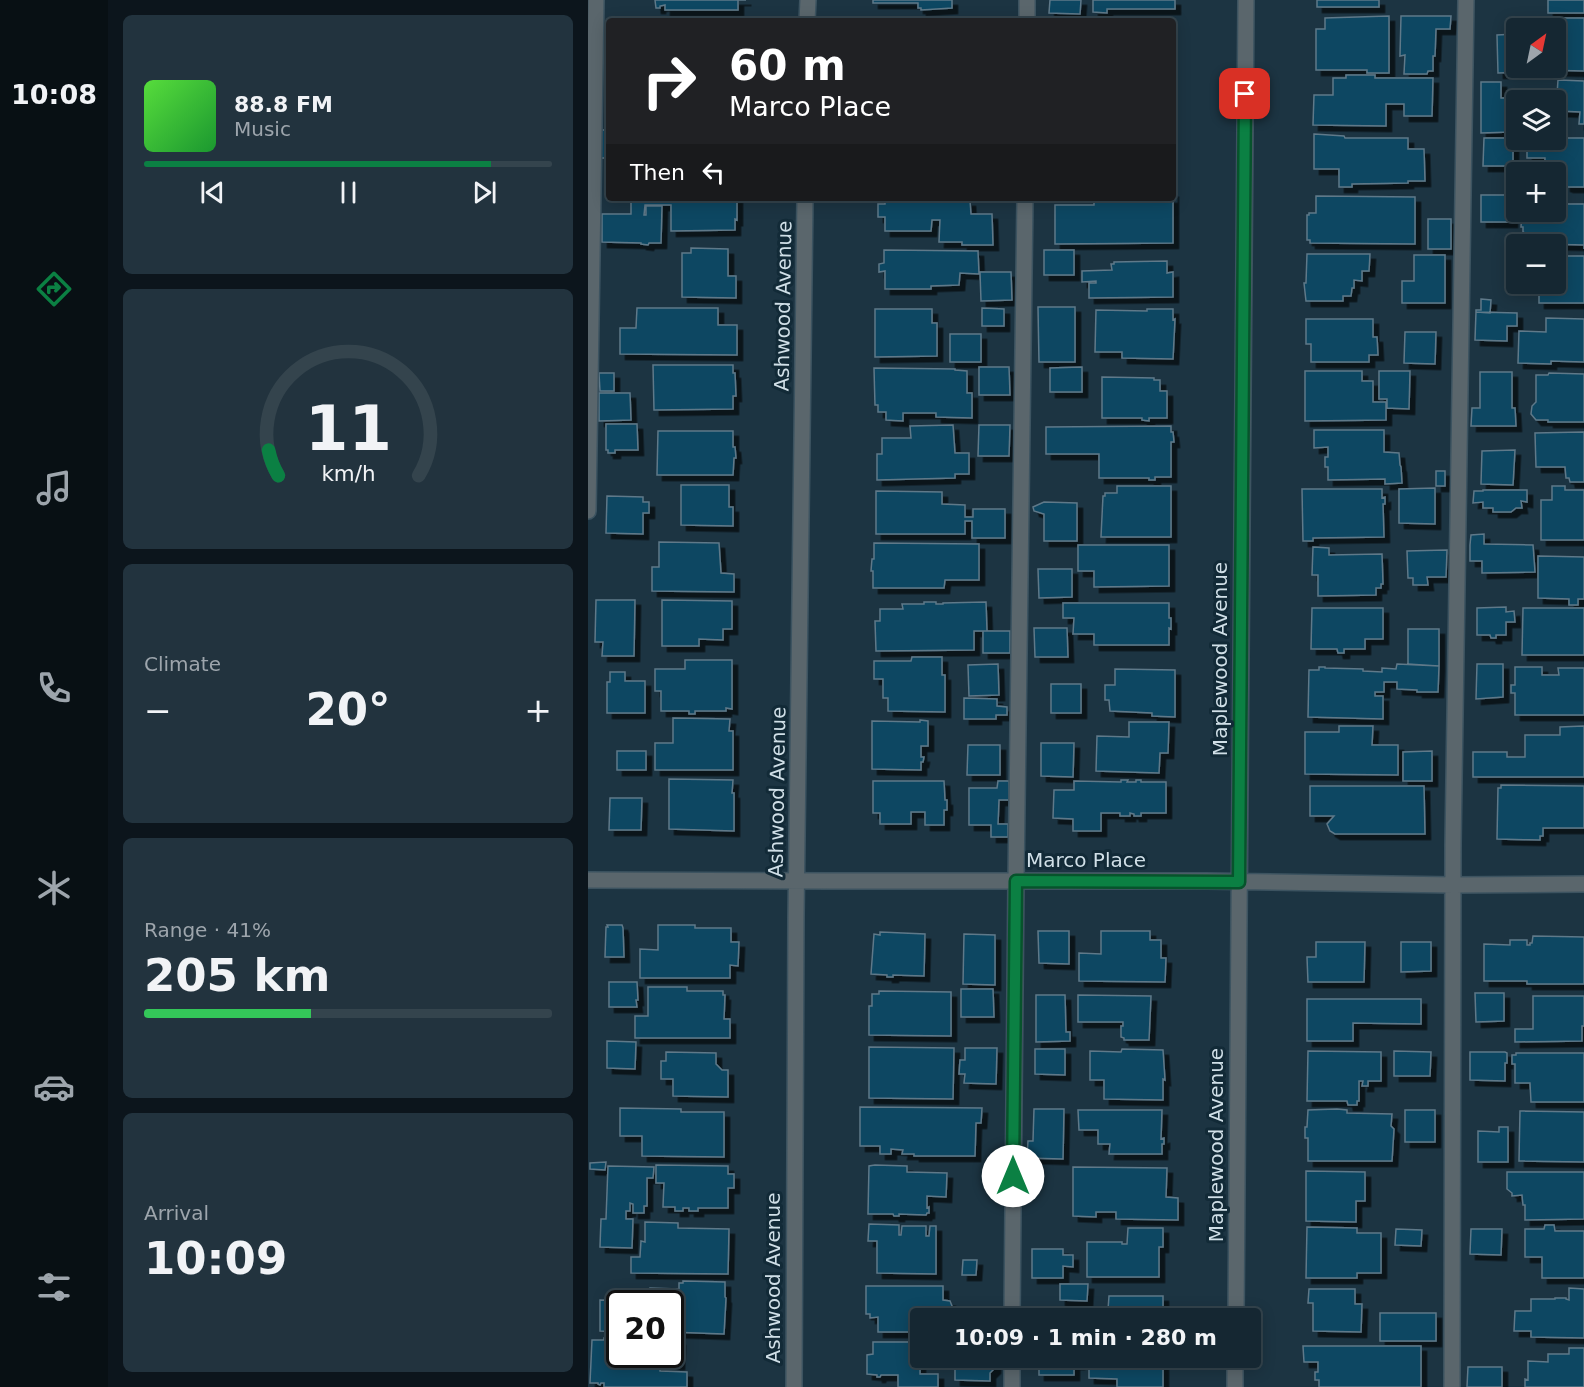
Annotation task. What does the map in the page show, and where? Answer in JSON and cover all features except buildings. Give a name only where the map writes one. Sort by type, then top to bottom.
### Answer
[{"type":"street","points":[[588,511],[596,0]]},
{"type":"street","points":[[807,18],[808,0]]},
{"type":"street","points":[[1027,0],[1027,18]]},
{"type":"street","name":"Maplewood Avenue","points":[[1236,1308],[1246,0]]},
{"type":"street","points":[[1452,1387],[1453,885],[1466,0]]},
{"type":"street","name":"Ashwood Avenue","points":[[794,1387],[796,881],[805,201]]},
{"type":"street","points":[[1012,1308],[1025,201]]},
{"type":"street","name":"Marco Place","points":[[588,880],[1584,884]]},
{"type":"street","points":[[1012,1368],[1012,1387]]},
{"type":"street","points":[[1235,1368],[1235,1387]]},
{"type":"route","points":[[1013,1176],[1016,881],[1206,880],[1239,882],[1245,94]]}]
